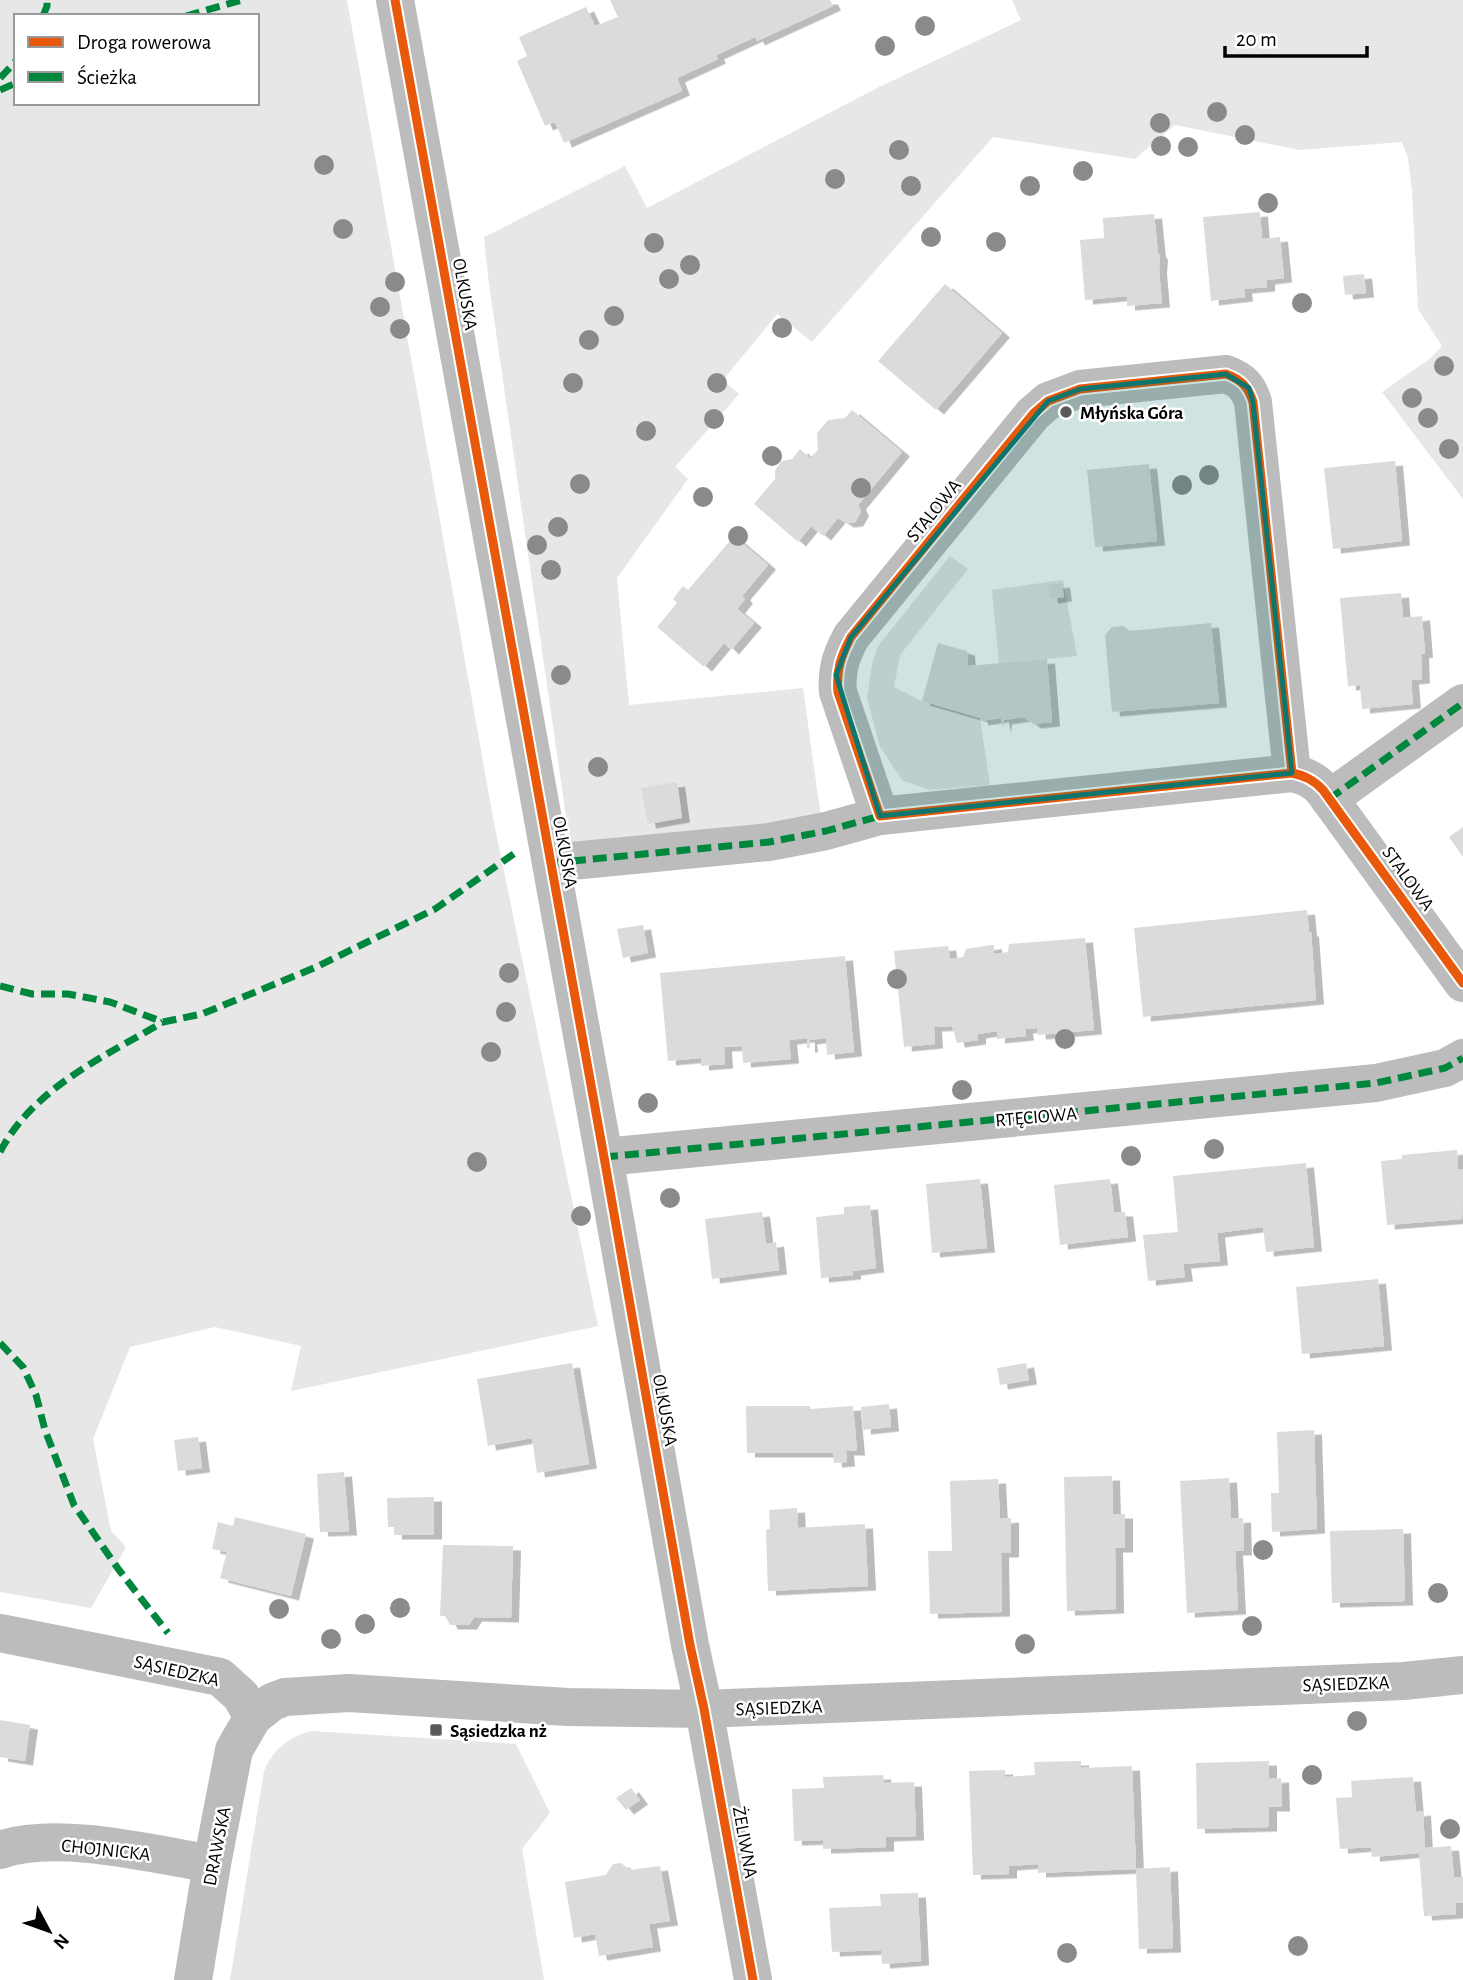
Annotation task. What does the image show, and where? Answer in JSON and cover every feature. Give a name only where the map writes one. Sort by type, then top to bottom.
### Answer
[{"type":"street","name":"OLKUSKA","points":[[395,0],[687,1632],[704,1709]]},
{"type":"street","name":"STALOWA","points":[[880,816],[838,692],[836,675],[841,656],[851,637],[1034,414],[1048,401],[1064,393],[1093,387],[1227,374],[1248,388],[1255,416],[1292,773],[1315,782],[1329,799],[1463,982]]},
{"type":"street","points":[[1329,799],[1463,703]]},
{"type":"street","points":[[551,863],[769,842],[826,831],[880,816],[1292,773]]},
{"type":"street","name":"RTĘCIOWA","points":[[604,1157],[1376,1083],[1445,1068],[1463,1058]]},
{"type":"street","name":"SĄSIEDZKA","points":[[0,1633],[220,1677],[241,1696],[253,1717],[272,1702],[285,1697],[349,1693],[568,1707],[704,1709],[1404,1681],[1463,1675]]},
{"type":"street","name":"ŻELIWNA","points":[[704,1709],[753,1980]]},
{"type":"street","name":"DRAWSKA","points":[[193,1980],[234,1751],[253,1717]]},
{"type":"street","name":"CHOJNICKA","points":[[0,1850],[13,1845],[73,1843],[212,1864]]},
{"type":"highlighted area","points":[[1226,374],[1249,388],[1253,402],[1292,773],[880,816],[836,675],[851,637],[1048,401],[1080,389]]},
{"type":"shaded area","points":[[0,0],[347,0],[494,823],[598,1326],[291,1391],[301,1346],[215,1327],[130,1347],[93,1439],[111,1531],[126,1547],[91,1608],[0,1592]]},
{"type":"shaded area","points":[[1012,0],[1463,0],[1463,499],[1382,392],[1431,358],[1442,346],[1418,309],[1412,191],[1408,158],[1402,142],[1300,150],[1175,125],[1135,159],[993,137],[812,342],[777,314],[723,380],[739,394],[675,467],[688,479],[617,578],[629,705],[803,688],[822,825],[570,844],[484,237],[625,166],[647,208],[879,87],[1021,20]]},
{"type":"shaded area","points":[[950,556],[968,569],[900,655],[894,687],[922,701],[980,718],[990,785],[929,790],[902,780],[880,747],[867,698],[872,664],[878,646]]},
{"type":"shaded area","points":[[1063,580],[1077,656],[999,664],[992,590]]},
{"type":"shaded area","points":[[312,1731],[516,1744],[550,1813],[522,1849],[544,1980],[230,1980],[264,1771],[272,1756],[283,1745]]},
{"type":"building","points":[[610,0],[830,0],[833,6],[757,41],[755,37],[716,55],[718,59],[677,78],[682,91],[564,143],[555,122],[545,126],[517,61],[527,56],[519,37],[586,7],[595,26],[618,17]]},
{"type":"building","points":[[1260,212],[1262,239],[1280,237],[1284,278],[1267,280],[1267,287],[1244,289],[1245,297],[1211,301],[1203,217]]},
{"type":"building","points":[[1154,214],[1160,255],[1162,303],[1127,306],[1127,296],[1085,300],[1080,240],[1104,238],[1103,218]]},
{"type":"building","points":[[1364,274],[1366,293],[1345,295],[1343,276]]},
{"type":"building","points":[[945,284],[1002,333],[936,410],[878,361]]},
{"type":"building","points":[[852,410],[902,452],[858,505],[861,512],[855,522],[846,523],[838,518],[823,536],[811,526],[798,542],[754,504],[775,479],[775,470],[782,461],[792,459],[800,449],[810,458],[818,450],[817,433],[828,420],[845,418]]},
{"type":"building","points":[[1395,461],[1402,541],[1333,549],[1324,468]]},
{"type":"building","points":[[1149,464],[1157,541],[1095,547],[1087,470]]},
{"type":"building","points":[[734,536],[768,565],[742,596],[745,599],[737,609],[754,623],[731,650],[724,643],[704,667],[657,627],[677,603],[673,599],[683,586],[688,590]]},
{"type":"building","points":[[1062,583],[1064,597],[1050,599],[1048,585]]},
{"type":"building","points":[[1401,593],[1403,618],[1422,616],[1425,653],[1421,654],[1422,679],[1411,680],[1413,704],[1362,709],[1360,685],[1348,686],[1340,598]]},
{"type":"building","points":[[1211,623],[1219,703],[1112,712],[1105,635],[1112,627],[1123,626],[1130,631]]},
{"type":"building","points":[[938,643],[967,651],[968,666],[1047,659],[1052,722],[1033,724],[1024,717],[1004,720],[1003,728],[1001,718],[980,721],[980,718],[922,701]]},
{"type":"building","points":[[677,782],[682,818],[648,824],[641,788]]},
{"type":"building","points":[[1463,827],[1463,857],[1449,837]]},
{"type":"building","points":[[1307,910],[1316,1000],[1143,1017],[1134,928]]},
{"type":"building","points":[[643,925],[648,953],[623,958],[617,929]]},
{"type":"building","points":[[1085,938],[1094,1030],[1038,1035],[1037,1028],[1025,1029],[1026,1036],[997,1039],[997,1031],[978,1034],[978,1040],[957,1043],[952,1026],[934,1027],[935,1044],[904,1047],[894,951],[948,946],[950,959],[963,957],[966,949],[991,945],[994,945],[994,954],[1008,952],[1009,944]]},
{"type":"building","points":[[845,956],[854,1052],[827,1055],[826,1038],[809,1040],[810,1048],[807,1048],[807,1038],[789,1040],[791,1059],[743,1063],[742,1046],[724,1047],[725,1064],[701,1066],[701,1058],[668,1061],[660,973]]},
{"type":"building","points":[[1457,1150],[1458,1169],[1463,1169],[1462,1219],[1387,1225],[1381,1161],[1402,1159],[1402,1155]]},
{"type":"building","points":[[1306,1163],[1314,1247],[1266,1252],[1263,1227],[1217,1233],[1220,1261],[1183,1264],[1185,1277],[1148,1281],[1143,1235],[1178,1232],[1173,1176]]},
{"type":"building","points":[[980,1179],[987,1248],[932,1253],[926,1184]]},
{"type":"building","points":[[1110,1179],[1114,1212],[1125,1212],[1128,1237],[1060,1245],[1054,1185]]},
{"type":"building","points":[[870,1205],[876,1268],[853,1271],[853,1275],[821,1278],[816,1217],[844,1214],[844,1207]]},
{"type":"building","points":[[762,1212],[766,1244],[776,1242],[779,1270],[712,1279],[705,1219]]},
{"type":"building","points":[[1378,1279],[1384,1346],[1302,1354],[1296,1287]]},
{"type":"building","points":[[572,1363],[589,1464],[537,1473],[532,1438],[488,1446],[477,1379]]},
{"type":"building","points":[[1026,1363],[1029,1380],[1000,1385],[997,1368]]},
{"type":"building","points":[[889,1404],[891,1427],[863,1430],[861,1407]]},
{"type":"building","points":[[746,1406],[810,1406],[810,1409],[853,1406],[857,1451],[846,1451],[847,1462],[834,1463],[833,1453],[747,1453]]},
{"type":"building","points":[[1314,1430],[1317,1529],[1272,1532],[1271,1493],[1279,1493],[1277,1432]]},
{"type":"building","points":[[198,1437],[202,1468],[178,1471],[174,1440]]},
{"type":"building","points":[[344,1472],[349,1531],[320,1532],[317,1474]]},
{"type":"building","points":[[1112,1476],[1113,1514],[1125,1514],[1125,1548],[1115,1548],[1116,1609],[1067,1611],[1064,1477]]},
{"type":"building","points":[[1229,1478],[1231,1519],[1243,1518],[1244,1551],[1235,1551],[1238,1610],[1187,1613],[1180,1481]]},
{"type":"building","points":[[998,1479],[1000,1519],[1011,1518],[1011,1553],[1001,1553],[1002,1612],[930,1614],[928,1551],[952,1551],[950,1481]]},
{"type":"building","points":[[434,1497],[434,1535],[394,1535],[394,1527],[388,1527],[387,1498]]},
{"type":"building","points":[[797,1508],[798,1528],[865,1524],[868,1586],[768,1591],[766,1530],[770,1529],[769,1510]]},
{"type":"building","points":[[235,1517],[306,1534],[291,1596],[220,1578],[227,1552],[212,1549],[218,1522],[233,1526]]},
{"type":"building","points":[[1403,1529],[1405,1601],[1332,1603],[1330,1531]]},
{"type":"building","points":[[443,1545],[513,1546],[511,1618],[474,1617],[469,1625],[450,1625],[445,1616],[440,1616]]},
{"type":"building","points":[[0,1720],[30,1725],[25,1761],[0,1757]]},
{"type":"building","points":[[1081,1761],[1081,1768],[1132,1766],[1136,1869],[1038,1873],[1038,1864],[1009,1866],[1009,1874],[973,1875],[969,1771],[1005,1770],[1005,1777],[1035,1775],[1034,1762]]},
{"type":"building","points":[[1269,1761],[1269,1779],[1281,1778],[1282,1807],[1269,1807],[1269,1827],[1197,1829],[1196,1763]]},
{"type":"building","points":[[883,1775],[884,1783],[914,1782],[916,1836],[886,1837],[886,1847],[823,1849],[823,1840],[794,1841],[792,1789],[824,1788],[823,1777]]},
{"type":"building","points":[[1413,1777],[1416,1812],[1423,1811],[1425,1848],[1451,1846],[1454,1877],[1463,1877],[1463,1903],[1455,1903],[1456,1914],[1424,1916],[1419,1853],[1372,1857],[1371,1847],[1340,1849],[1336,1798],[1352,1797],[1351,1781]]},
{"type":"building","points":[[631,1788],[640,1800],[626,1810],[616,1798]]},
{"type":"building","points":[[621,1863],[630,1870],[660,1866],[670,1921],[649,1924],[653,1947],[599,1956],[595,1934],[574,1938],[565,1882],[606,1875],[613,1864]]},
{"type":"building","points":[[1170,1867],[1173,1948],[1139,1949],[1136,1869]]},
{"type":"building","points":[[918,1893],[921,1961],[882,1964],[881,1950],[832,1952],[829,1908],[881,1906],[880,1894]]},
{"type":"marked path","points":[[44,14],[47,0]]},
{"type":"marked path","points":[[193,14],[242,0]]},
{"type":"marked path","points":[[0,78],[14,63]]},
{"type":"marked path","points":[[0,90],[14,84]]},
{"type":"marked path","points":[[1329,799],[1463,703]]},
{"type":"marked path","points":[[551,863],[769,842],[826,831],[880,816]]},
{"type":"marked path","points":[[0,986],[32,994],[68,994],[110,1002],[163,1022],[202,1014],[314,968],[435,909],[515,853]]},
{"type":"marked path","points":[[0,1152],[14,1129],[51,1092],[94,1062],[163,1022]]},
{"type":"marked path","points":[[604,1157],[1376,1083],[1445,1068],[1463,1058]]},
{"type":"marked path","points":[[0,1343],[23,1367],[36,1395],[45,1430],[74,1505],[119,1570],[168,1633]]},
{"type":"cycle path","points":[[395,0],[690,1645],[753,1980]]},
{"type":"cycle path","points":[[1292,773],[1253,402],[1244,385],[1226,374],[1080,389],[1048,401],[1033,414],[851,637],[840,663],[838,692],[880,816],[1297,774],[1313,781],[1323,790],[1463,983]]},
{"type":"place","name":"Młyńska Góra","points":[[1066,412]]},
{"type":"place","name":"Sąsiedzka nż","points":[[436,1730]]}]
